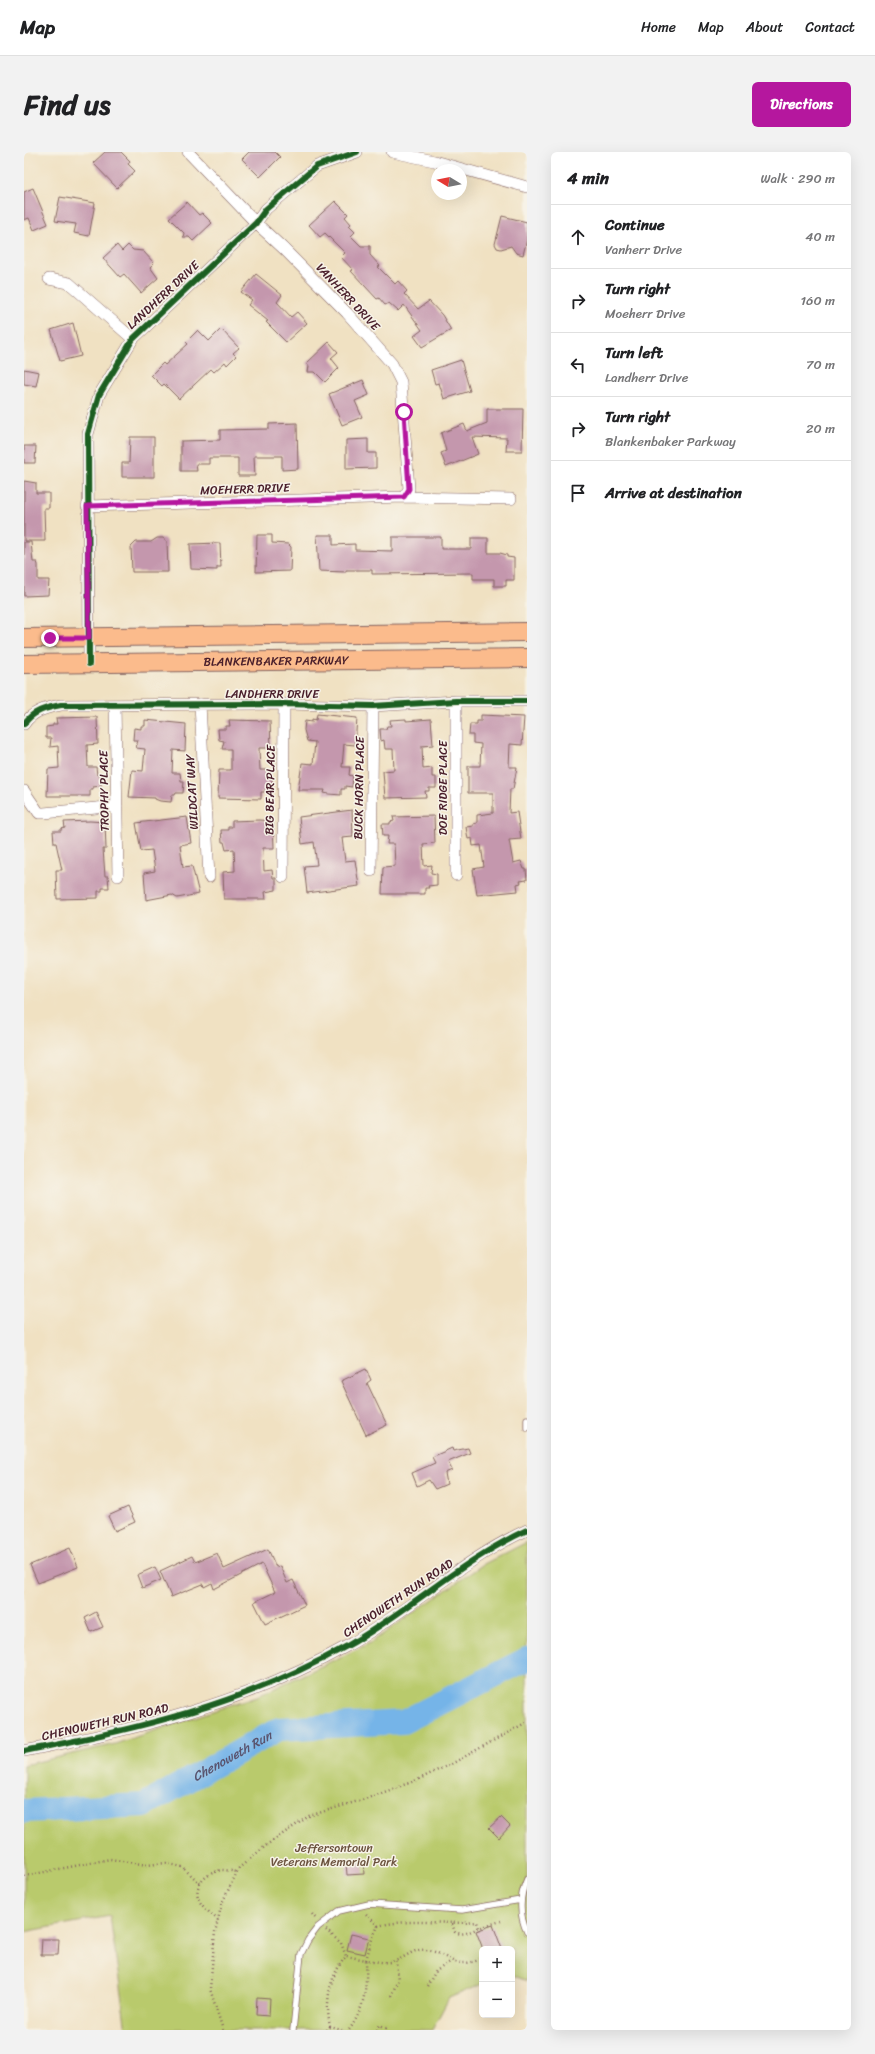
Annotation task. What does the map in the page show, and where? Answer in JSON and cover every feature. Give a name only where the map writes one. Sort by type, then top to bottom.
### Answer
[{"type":"main road","points":[[24,638],[527,632]]},
{"type":"main road","name":"BLANKENBAKER PARKWAY","points":[[24,664],[527,658]]},
{"type":"street","name":"VANHERR DRIVE","points":[[188,152],[256,223],[284,249],[347,313],[392,364],[401,382],[404,402],[409,489],[404,497]]},
{"type":"street","name":"LANDHERR DRIVE","points":[[89,664],[87,506],[88,434],[99,395],[133,339],[256,223],[266,209],[317,166],[357,152]]},
{"type":"street","points":[[392,152],[434,161],[527,187]]},
{"type":"street","points":[[50,279],[69,283],[133,339]]},
{"type":"street","name":"MOEHERR DRIVE","points":[[87,506],[404,497],[510,499]]},
{"type":"street","name":"LANDHERR DRIVE","points":[[24,724],[29,717],[44,708],[60,705],[284,704],[373,706],[456,701],[527,701]]},
{"type":"street","name":"DOE RIDGE PLACE","points":[[456,701],[456,874]]},
{"type":"street","name":"WILDCAT WAY","points":[[200,704],[209,877]]},
{"type":"street","name":"BIG BEAR PLACE","points":[[283,877],[284,704]]},
{"type":"street","name":"TROPHY PLACE","points":[[116,705],[118,876]]},
{"type":"street","name":"BUCK HORN PLACE","points":[[371,871],[373,706]]},
{"type":"street","points":[[24,791],[39,813],[44,814],[117,806]]},
{"type":"street","name":"CHENOWETH RUN ROAD","points":[[24,1751],[119,1733],[183,1716],[232,1699],[292,1673],[366,1634],[483,1555],[527,1530]]},
{"type":"lane","points":[[527,1420],[527,1428]]},
{"type":"lane","points":[[527,1879],[521,1900],[521,1913],[527,1932]]},
{"type":"lane","points":[[292,2030],[301,1954],[308,1940],[321,1925],[339,1911],[359,1905],[370,1904],[462,1910],[521,1900]]},
{"type":"path","points":[[223,2030],[210,1989],[218,1920],[222,1903],[239,1868],[268,1844],[309,1816],[368,1798],[417,1780],[455,1762],[527,1722]]},
{"type":"path","points":[[24,1875],[110,1859],[147,1865],[166,1863],[182,1867],[200,1883]]},
{"type":"path","points":[[218,1920],[200,1902],[198,1894],[200,1883],[207,1877],[222,1870],[237,1872]]},
{"type":"path","points":[[359,1914],[365,1913],[378,1926]]},
{"type":"path","points":[[312,1914],[321,1925],[341,1943],[346,1956]]},
{"type":"path","points":[[452,1924],[457,1934],[464,1934],[501,1921]]},
{"type":"path","points":[[378,1926],[403,1922],[452,1924],[477,1922],[479,1928]]},
{"type":"path","points":[[348,2030],[360,2012],[364,2001],[367,1978],[366,1960],[372,1939],[378,1926]]},
{"type":"path","points":[[326,1930],[331,1927]]},
{"type":"path","points":[[346,1956],[366,1960],[391,1962],[396,1961],[416,1950],[426,1950],[435,1952],[450,1962],[466,1964],[479,1960]]},
{"type":"path","points":[[327,2030],[330,2027],[328,1996],[334,1974],[346,1956]]},
{"type":"path","points":[[390,1996],[398,1980],[396,1961]]},
{"type":"path","points":[[427,1986],[436,1971],[450,1962]]},
{"type":"path","points":[[377,2030],[380,2025],[386,2028],[387,2027]]},
{"type":"path","points":[[330,2027],[342,2030]]},
{"type":"green space","name":"Jeffersontown Veterans Memorial Park","points":[[527,1542],[527,1981],[515,1976],[515,1946],[479,1946],[479,1985],[449,1998],[432,2030],[126,2030],[110,1916],[24,1932],[24,1765],[115,1744],[260,1695],[370,1643],[482,1565]]},
{"type":"building","points":[[105,152],[121,152],[130,161],[128,164],[135,171],[117,188],[93,163]]},
{"type":"building","points":[[249,152],[275,152],[280,157],[260,177],[242,159]]},
{"type":"building","points":[[33,188],[48,224],[34,230],[29,218],[24,220],[24,192]]},
{"type":"building","points":[[60,197],[95,203],[89,236],[74,233],[76,224],[55,221]]},
{"type":"building","points":[[335,201],[348,214],[345,217],[351,224],[349,226],[355,232],[351,236],[361,246],[370,246],[370,255],[380,266],[378,267],[395,284],[398,281],[407,291],[404,294],[418,309],[429,301],[442,315],[451,330],[422,347],[414,336],[422,330],[404,305],[398,311],[389,303],[385,305],[379,298],[377,299],[351,271],[353,270],[341,257],[345,253],[325,233],[320,237],[309,225]]},
{"type":"building","points":[[187,202],[199,215],[202,213],[212,223],[193,241],[189,237],[183,237],[184,233],[169,218]]},
{"type":"building","points":[[502,216],[527,222],[527,239],[523,255],[516,253],[511,246],[501,249],[497,248],[495,244]]},
{"type":"building","points":[[117,245],[122,251],[128,245],[133,250],[143,251],[154,263],[150,267],[158,278],[141,293],[124,274],[120,277],[103,258]]},
{"type":"building","points":[[256,274],[282,295],[277,302],[291,317],[297,312],[307,323],[286,342],[266,322],[268,321],[248,305],[252,300],[241,292]]},
{"type":"building","points":[[73,323],[81,356],[60,361],[51,330]]},
{"type":"building","points":[[221,329],[239,348],[233,353],[236,356],[227,365],[225,362],[214,372],[211,369],[179,399],[164,384],[162,386],[151,375],[163,363],[165,365],[188,344],[186,342],[198,330],[209,341]]},
{"type":"building","points":[[329,342],[338,352],[331,358],[339,368],[325,382],[315,372],[308,372],[309,366],[307,363]]},
{"type":"building","points":[[461,360],[470,391],[444,399],[439,383],[435,384],[431,370]]},
{"type":"building","points":[[24,369],[39,372],[36,386],[24,384]]},
{"type":"building","points":[[363,380],[369,395],[355,401],[362,417],[342,425],[329,394]]},
{"type":"building","points":[[487,409],[523,409],[522,451],[506,451],[507,438],[472,437],[478,454],[446,467],[441,453],[446,451],[441,433],[464,424],[467,431],[487,423]]},
{"type":"building","points":[[297,423],[298,469],[282,470],[282,456],[254,456],[255,476],[238,476],[238,458],[209,458],[209,464],[196,464],[197,471],[181,471],[181,441],[220,440],[220,430],[269,429],[269,424]]},
{"type":"building","points":[[130,437],[154,437],[154,477],[122,477],[122,463],[129,463]]},
{"type":"building","points":[[368,439],[368,453],[376,453],[376,468],[346,469],[346,440]]},
{"type":"building","points":[[24,446],[36,446],[35,463],[24,463]]},
{"type":"building","points":[[24,481],[36,483],[36,493],[49,493],[49,508],[44,508],[45,541],[24,541]]},
{"type":"building","points":[[257,535],[272,535],[272,543],[288,544],[291,547],[290,571],[256,572]]},
{"type":"building","points":[[317,535],[333,535],[333,545],[355,544],[355,550],[392,551],[392,537],[441,537],[441,549],[471,549],[471,538],[488,538],[488,553],[500,553],[507,555],[507,557],[514,558],[514,580],[506,580],[506,586],[494,586],[494,579],[473,579],[473,573],[372,574],[372,570],[346,570],[346,572],[319,571]]},
{"type":"building","points":[[157,538],[163,538],[167,541],[168,572],[132,572],[131,547],[136,542],[151,542]]},
{"type":"building","points":[[24,542],[31,542],[33,562],[37,562],[38,565],[38,580],[49,580],[48,595],[24,596]]},
{"type":"building","points":[[220,543],[221,567],[217,567],[217,570],[191,569],[190,544]]},
{"type":"building","points":[[317,714],[357,718],[355,745],[344,744],[342,767],[350,767],[349,775],[353,776],[352,787],[345,786],[345,789],[341,789],[341,795],[324,793],[325,790],[298,790],[302,763],[313,764],[315,742],[307,741],[304,730],[305,721],[312,722],[312,719],[316,720]]},
{"type":"building","points":[[481,715],[524,717],[522,745],[510,744],[509,767],[517,767],[513,789],[510,789],[509,813],[517,812],[521,839],[509,840],[513,863],[521,861],[524,869],[526,869],[527,880],[520,881],[521,883],[517,884],[518,891],[477,895],[473,869],[484,867],[481,845],[473,846],[472,838],[468,839],[466,827],[473,826],[473,824],[477,823],[477,815],[493,813],[493,793],[468,793],[468,766],[480,766],[481,744],[473,743],[473,735],[469,735],[470,724],[477,724],[477,721],[481,721]]},
{"type":"building","points":[[97,717],[98,744],[87,745],[88,767],[96,767],[97,775],[100,775],[101,786],[90,789],[90,796],[47,796],[48,769],[59,768],[58,746],[50,747],[51,738],[46,738],[46,727],[57,724],[56,718]]},
{"type":"building","points":[[406,719],[406,721],[431,719],[433,745],[422,746],[423,769],[432,768],[432,777],[436,777],[436,788],[429,788],[429,791],[425,791],[426,797],[385,798],[383,771],[394,770],[393,749],[385,749],[384,740],[381,741],[380,729],[386,729],[387,726],[391,726],[390,720]]},
{"type":"building","points":[[145,720],[186,724],[185,751],[173,750],[172,773],[180,773],[181,781],[184,781],[183,793],[176,793],[175,795],[172,795],[171,802],[160,801],[155,798],[129,797],[132,770],[143,771],[145,749],[136,748],[138,740],[133,740],[134,728],[141,729],[141,726],[145,726]]},
{"type":"building","points":[[229,720],[270,721],[271,748],[259,748],[260,770],[268,770],[269,778],[272,778],[272,790],[265,790],[265,792],[261,792],[261,799],[218,798],[219,770],[231,770],[231,749],[222,749],[224,741],[219,740],[218,729],[226,729],[226,726],[230,726]]},
{"type":"building","points":[[352,810],[353,837],[342,838],[345,861],[355,860],[359,886],[307,893],[304,866],[317,865],[314,842],[302,844],[299,817]]},
{"type":"building","points":[[434,816],[435,843],[423,844],[424,866],[432,865],[431,873],[437,874],[437,885],[428,886],[429,888],[425,888],[425,894],[382,894],[383,867],[395,866],[394,844],[387,844],[388,836],[383,836],[382,824],[390,824],[390,822],[394,821],[393,817]]},
{"type":"building","points":[[187,817],[191,843],[180,845],[183,867],[192,866],[199,894],[177,898],[172,895],[146,900],[144,873],[155,871],[152,850],[141,851],[136,823]]},
{"type":"building","points":[[232,821],[273,821],[274,848],[263,848],[264,871],[272,870],[273,878],[276,878],[276,890],[265,892],[266,899],[224,899],[223,872],[235,871],[234,849],[226,850],[224,842],[222,842],[221,830],[228,830],[228,827],[232,827]]},
{"type":"building","points":[[64,822],[105,822],[106,849],[103,849],[105,876],[108,876],[109,888],[102,888],[102,891],[98,891],[98,898],[57,899],[56,870],[62,870],[56,843],[54,843],[53,831],[61,831],[61,829],[65,828]]},
{"type":"building","points":[[366,1369],[371,1380],[367,1383],[387,1425],[366,1435],[341,1381]]},
{"type":"building","points":[[452,1448],[453,1451],[468,1448],[470,1453],[448,1462],[452,1470],[445,1473],[447,1484],[435,1489],[429,1480],[417,1486],[412,1473],[435,1463],[432,1457]]},
{"type":"building","points":[[128,1507],[135,1522],[115,1531],[108,1516]]},
{"type":"building","points":[[70,1548],[78,1567],[38,1583],[30,1565]]},
{"type":"building","points":[[268,1549],[276,1567],[280,1566],[287,1583],[293,1580],[305,1605],[265,1624],[254,1602],[275,1592],[262,1564],[214,1589],[212,1583],[204,1587],[203,1584],[171,1597],[160,1571],[192,1556],[195,1562],[217,1553],[224,1569]]},
{"type":"building","points":[[155,1567],[161,1580],[142,1588],[137,1575]]},
{"type":"building","points":[[96,1612],[103,1627],[91,1632],[85,1618]]},
{"type":"building","points":[[501,1817],[510,1826],[499,1838],[489,1828]]},
{"type":"building","points":[[363,1861],[364,1874],[347,1875],[346,1862]]},
{"type":"building","points":[[493,1925],[501,1946],[482,1946],[476,1931]]},
{"type":"building","points":[[351,1934],[369,1938],[365,1954],[347,1950]]},
{"type":"building","points":[[42,1939],[59,1939],[58,1955],[41,1955]]},
{"type":"building","points":[[257,1998],[270,1999],[269,2016],[256,2015]]},
{"type":"waterway","name":"Chenoweth Run","points":[[24,1811],[144,1805],[279,1729],[403,1722],[527,1659]]},
{"type":"cycle path","points":[[89,664],[88,434],[99,395],[133,339],[256,223],[266,209],[317,166],[357,152]]},
{"type":"cycle path","points":[[24,724],[35,713],[50,707],[61,705],[284,704],[373,706],[456,701],[527,701]]},
{"type":"cycle path","points":[[24,1751],[67,1743],[190,1712],[269,1684],[347,1646],[370,1632],[480,1556],[527,1530]]},
{"type":"route","points":[[50,638],[89,638],[87,506],[404,497],[409,489],[404,412]]}]
